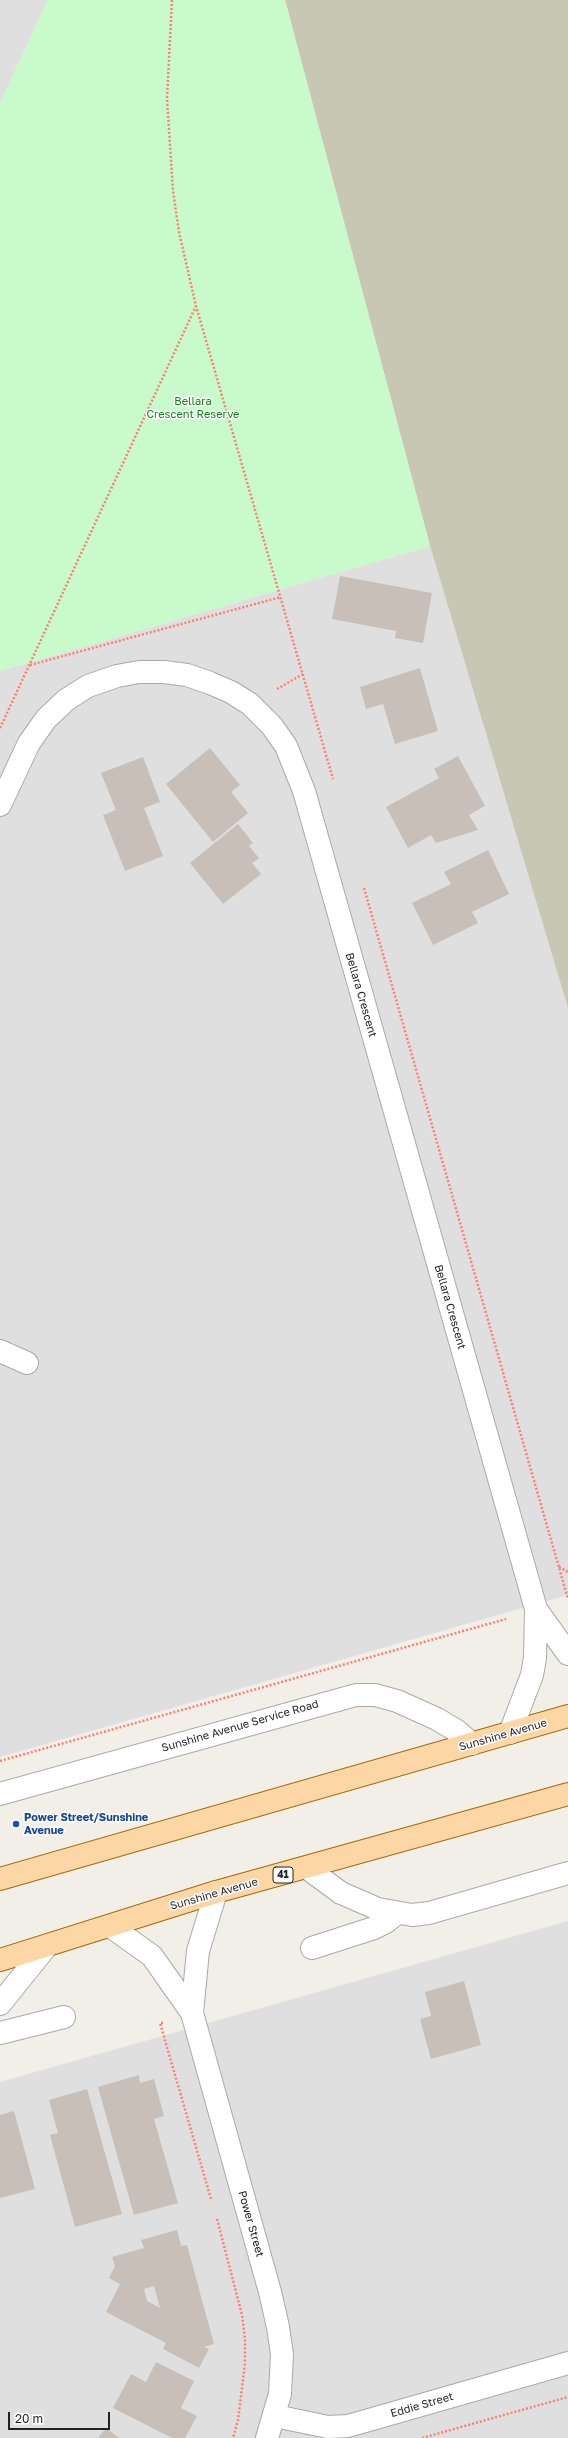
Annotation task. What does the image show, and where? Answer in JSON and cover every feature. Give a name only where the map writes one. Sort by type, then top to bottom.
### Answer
[{"type":"main road","name":"Sunshine Avenue","points":[[0,1879],[568,1716]]},
{"type":"main road","name":"Sunshine Avenue","points":[[0,1960],[46,1947],[216,1892],[307,1868],[568,1794]]},
{"type":"street","name":"Bellara Crescent","points":[[0,804],[29,743],[46,720],[66,700],[88,686],[117,676],[139,672],[164,672],[187,675],[210,682],[250,704],[272,726],[286,746],[306,799],[536,1609]]},
{"type":"street","points":[[0,1351],[27,1363]]},
{"type":"street","points":[[536,1609],[568,1654]]},
{"type":"street","points":[[510,1733],[532,1676],[535,1658],[536,1609]]},
{"type":"street","name":"Sunshine Avenue Service Road","points":[[0,1794],[356,1695],[375,1695],[397,1701],[444,1723],[472,1744]]},
{"type":"street","points":[[307,1868],[341,1893],[378,1909],[412,1915],[429,1913],[568,1873]]},
{"type":"street","points":[[192,2013],[198,1951],[216,1892]]},
{"type":"street","points":[[312,1948],[374,1928],[386,1922],[397,1913]]},
{"type":"street","points":[[110,1926],[152,1956],[192,2013]]},
{"type":"street","points":[[0,2004],[46,1947]]},
{"type":"street","name":"Power Street","points":[[192,2013],[278,2327],[282,2373],[275,2416],[267,2438]]},
{"type":"street","points":[[0,2033],[64,2017]]},
{"type":"street","name":"Eddie Street","points":[[275,2416],[328,2427],[348,2426],[568,2363]]},
{"type":"path","points":[[172,0],[167,99],[169,140],[179,232],[196,306],[334,781]]},
{"type":"path","points":[[0,728],[196,306]]},
{"type":"path","points":[[29,665],[281,597]]},
{"type":"path","points":[[0,1761],[568,1599],[362,880]]},
{"type":"path","points":[[559,1567],[568,1572]]},
{"type":"path","points":[[192,2013],[160,2023],[213,2204]]},
{"type":"path","points":[[215,2211],[242,2315],[245,2339],[245,2363],[238,2420],[233,2438]]},
{"type":"path","points":[[422,2438],[568,2396]]},
{"type":"shaded area","points":[[0,0],[48,0],[0,103]]},
{"type":"shaded area","points":[[285,0],[568,0],[568,1008],[430,546]]},
{"type":"shaded area","points":[[430,546],[568,1008],[568,1595],[0,1757],[0,671]]},
{"type":"shaded area","points":[[568,1921],[568,2438],[0,2438],[0,2082]]},
{"type":"green space","name":"Bellara Crescent Reserve","points":[[48,0],[285,0],[430,546],[0,671],[0,103]]},
{"type":"building","points":[[340,576],[432,593],[423,643],[395,638],[396,631],[332,619]]},
{"type":"building","points":[[420,668],[438,731],[395,744],[383,704],[366,709],[360,687]]},
{"type":"building","points":[[210,748],[240,785],[231,792],[248,813],[213,842],[166,784]]},
{"type":"building","points":[[458,756],[485,806],[469,815],[478,830],[436,843],[431,835],[408,848],[386,807],[439,778],[434,769]]},
{"type":"building","points":[[143,757],[160,802],[144,808],[163,856],[125,871],[103,815],[116,810],[101,773]]},
{"type":"building","points":[[238,824],[253,843],[249,846],[259,858],[252,863],[261,874],[223,904],[190,863]]},
{"type":"building","points":[[488,850],[509,894],[472,912],[478,923],[433,945],[412,903],[451,884],[444,872]]},
{"type":"building","points":[[464,1981],[481,2045],[431,2059],[420,2019],[431,2016],[425,1992]]},
{"type":"building","points":[[139,2075],[140,2083],[154,2079],[164,2116],[154,2119],[178,2203],[134,2215],[98,2087]]},
{"type":"building","points":[[87,2089],[122,2214],[75,2227],[50,2135],[58,2133],[49,2100]]},
{"type":"building","points":[[14,2111],[35,2189],[0,2198],[0,2115]]},
{"type":"building","points":[[177,2230],[181,2246],[187,2245],[214,2344],[204,2347],[209,2349],[199,2368],[163,2349],[166,2343],[106,2312],[120,2284],[109,2278],[115,2266],[112,2257],[144,2248],[141,2240]],"holes":[[[154,2286],[160,2308],[147,2301],[144,2289]]]},
{"type":"building","points":[[156,2362],[194,2381],[181,2408],[197,2416],[185,2438],[172,2438],[113,2408],[131,2374],[146,2382]]},
{"type":"building","points":[[106,2428],[119,2438],[98,2438]]},
{"type":"place","name":"Power Street/Sunshine Avenue","points":[[16,1824]]}]
